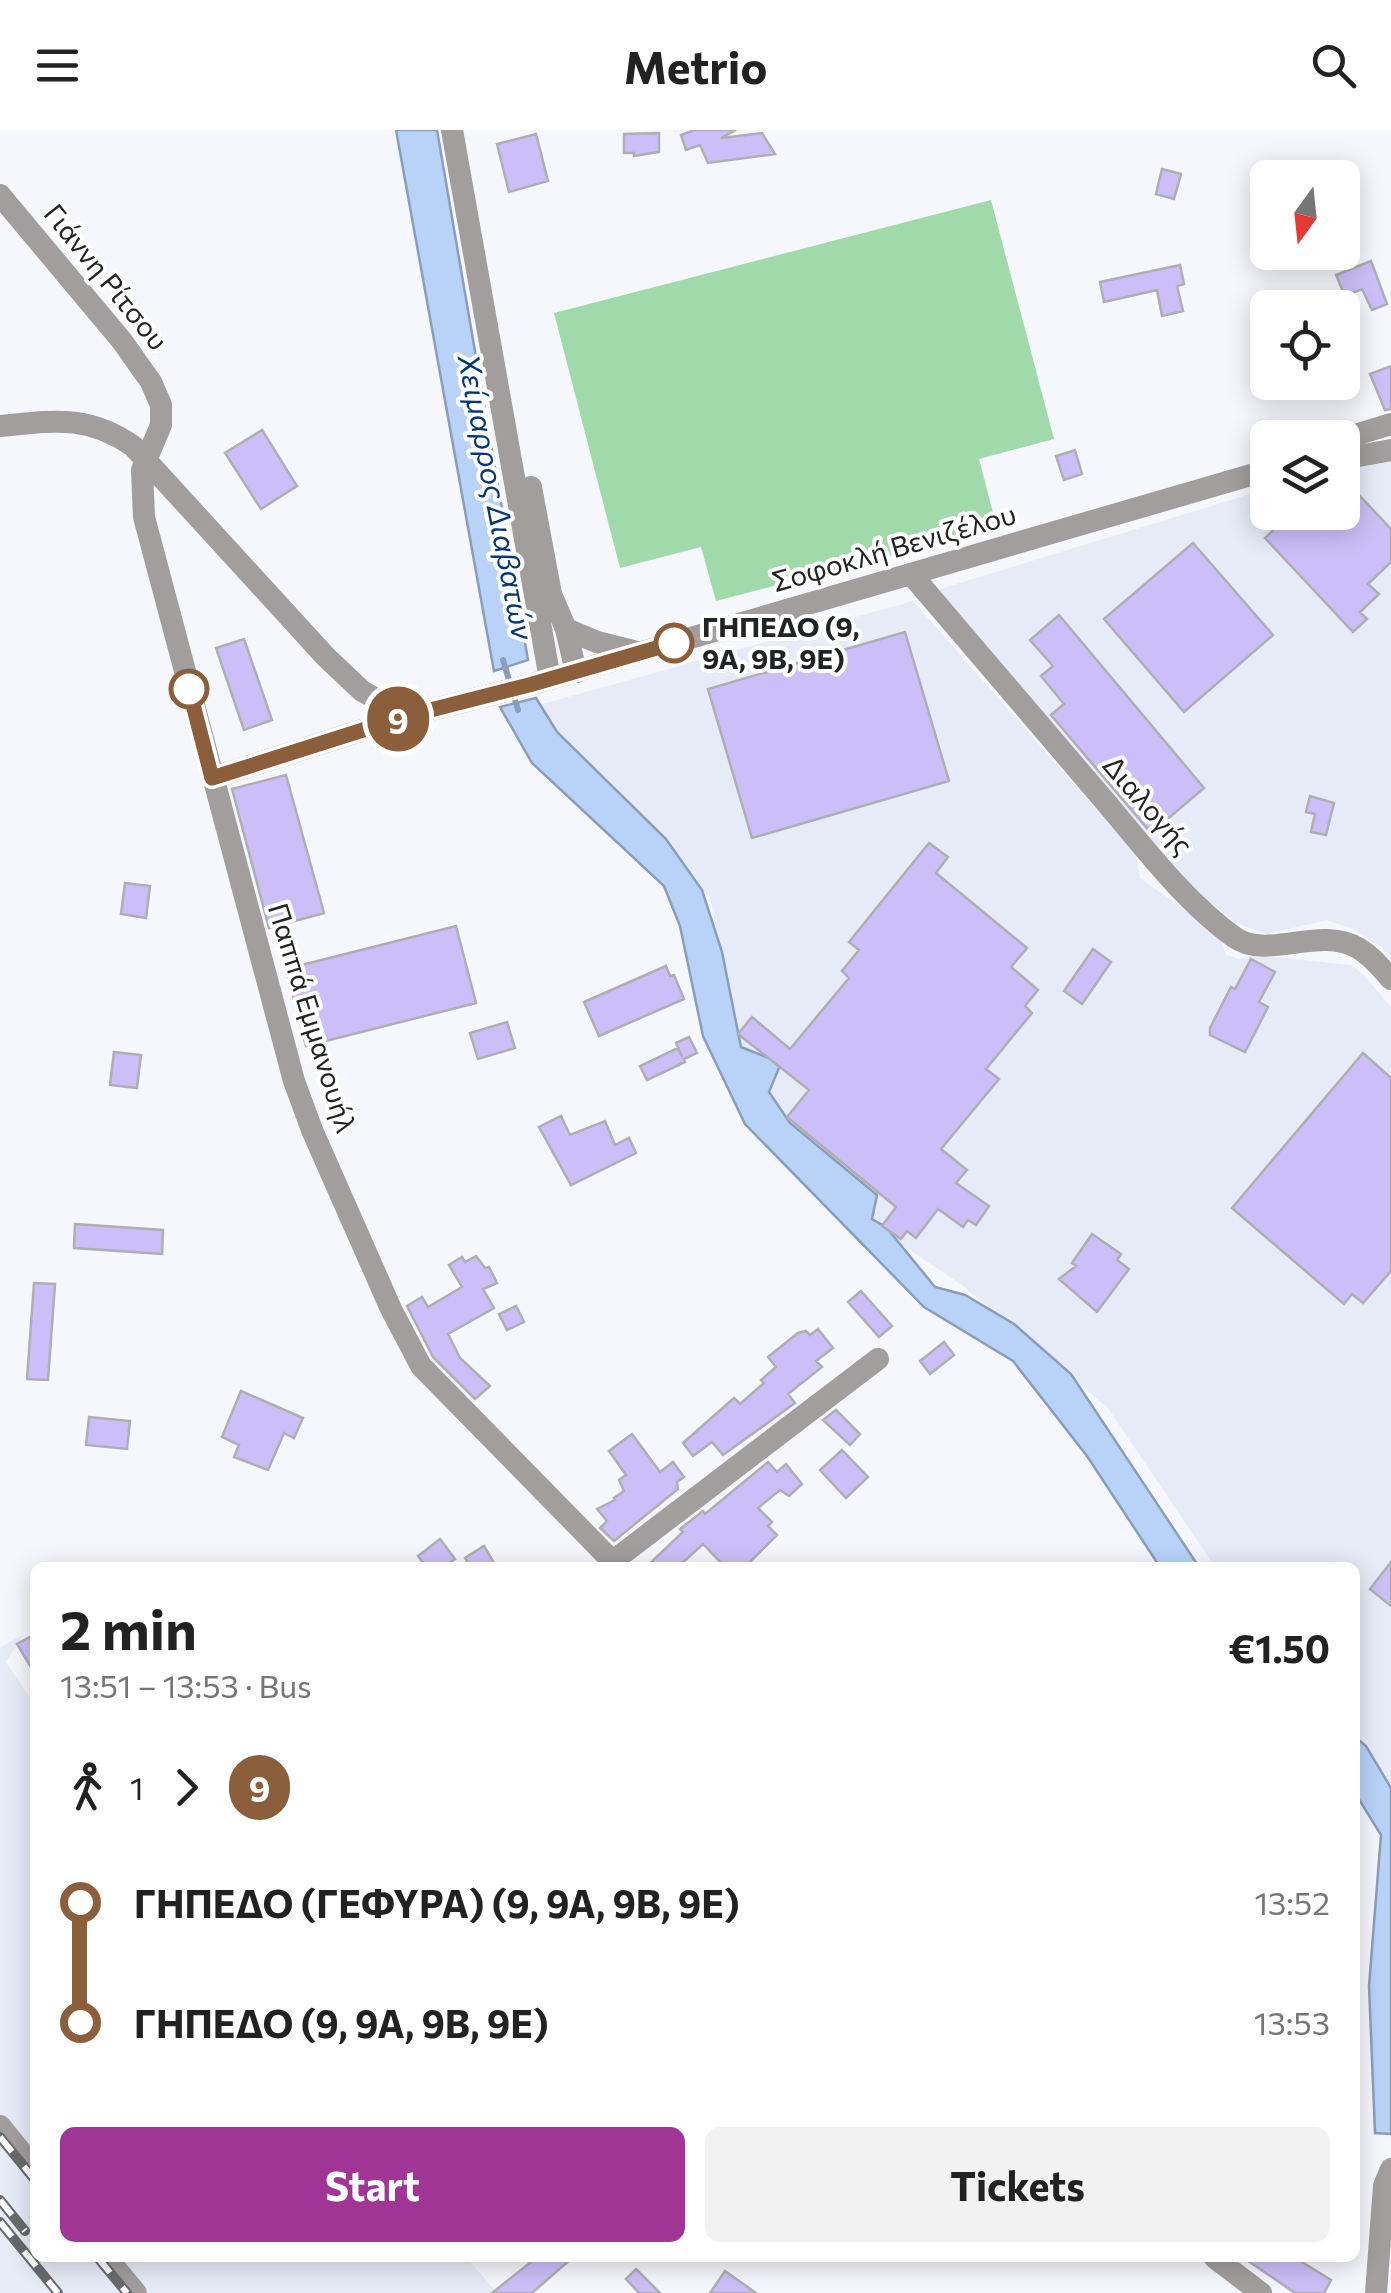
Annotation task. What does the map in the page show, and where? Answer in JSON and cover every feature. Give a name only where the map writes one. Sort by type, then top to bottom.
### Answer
[{"type":"street","points":[[452,130],[540,682]]},
{"type":"street","points":[[468,130],[550,594],[566,629],[576,672]]},
{"type":"street","name":"Γιάννη Ρίτσου","points":[[0,195],[98,310],[151,382],[161,405],[162,419],[146,457]]},
{"type":"street","points":[[0,426],[56,421],[88,424],[120,436],[146,457],[326,657],[362,691],[407,716]]},
{"type":"street","points":[[1360,433],[1391,424]]},
{"type":"street","points":[[1360,456],[1391,450]]},
{"type":"street","name":"Παππά Εμμανουήλ","points":[[146,457],[140,485],[144,517],[303,1106],[404,1336],[434,1382],[614,1562]]},
{"type":"street","name":"Σοφοκλή Βενιζέλου","points":[[212,778],[407,716],[576,672],[1250,475]]},
{"type":"street","name":"Διαλογής","points":[[911,574],[1143,846],[1226,930],[1241,942],[1256,945],[1340,940],[1368,955],[1391,980]]},
{"type":"street","points":[[566,629],[640,653]]},
{"type":"street","points":[[619,1562],[878,1359]]},
{"type":"street","points":[[0,2126],[30,2163]]},
{"type":"street","points":[[1376,2293],[1384,2186],[1391,2169]]},
{"type":"street","points":[[110,2262],[136,2293]]},
{"type":"street","points":[[1220,2262],[1261,2293]]},
{"type":"shaded area","points":[[1391,451],[1391,959],[1381,947],[1353,929],[1327,920],[1267,934],[1236,923],[1144,849],[927,593],[1250,494],[1250,530],[1360,530],[1360,461]]},
{"type":"shaded area","points":[[913,601],[1136,855],[1140,878],[1220,935],[1226,955],[1351,965],[1391,1007],[1391,1804],[1360,1757],[1360,1562],[1212,1562],[1108,1408],[962,1285],[875,1227],[777,1124],[739,1041],[710,898],[568,762],[539,705]]},
{"type":"shaded area","points":[[23,1635],[6,1662],[30,1698],[30,2262],[470,2262],[497,2293],[0,2293],[0,1647]]},
{"type":"green space","points":[[991,200],[1054,439],[979,459],[997,528],[716,601],[701,547],[620,568],[554,313]]},
{"type":"water","points":[[396,130],[437,130],[528,660],[494,671]]},
{"type":"water","points":[[536,698],[557,732],[666,839],[702,890],[722,952],[741,1047],[781,1063],[769,1092],[790,1123],[877,1195],[872,1219],[886,1227],[935,1287],[965,1295],[1014,1324],[1071,1374],[1196,1562],[1157,1562],[1087,1456],[1013,1361],[924,1307],[745,1124],[703,1036],[680,926],[664,886],[532,763],[500,707]]},
{"type":"water","points":[[1360,1741],[1391,1788],[1391,2134],[1375,2133],[1369,1986],[1381,1835],[1360,1801]]},
{"type":"building","points":[[694,130],[736,130],[721,138],[762,133],[775,154],[708,163],[700,145],[686,150],[681,135]]},
{"type":"building","points":[[659,133],[659,152],[634,156],[624,153],[624,134]]},
{"type":"building","points":[[536,134],[548,181],[509,192],[497,144]]},
{"type":"building","points":[[1162,169],[1181,174],[1174,199],[1156,194]]},
{"type":"building","points":[[1371,261],[1387,304],[1372,310],[1362,289],[1342,290],[1336,275],[1360,270],[1360,265]]},
{"type":"building","points":[[1180,265],[1184,284],[1177,286],[1183,311],[1162,316],[1157,290],[1104,302],[1100,282]]},
{"type":"building","points":[[1391,366],[1391,409],[1385,410],[1370,374]]},
{"type":"building","points":[[262,430],[297,486],[261,509],[225,453]]},
{"type":"building","points":[[1075,450],[1082,474],[1064,480],[1056,456]]},
{"type":"building","points":[[1360,496],[1391,529],[1391,562],[1368,584],[1379,594],[1360,612],[1367,619],[1353,632],[1265,538],[1274,530],[1360,530]]},
{"type":"building","points":[[1193,543],[1273,635],[1184,712],[1104,619]]},
{"type":"building","points":[[1059,615],[1204,788],[1151,833],[1051,715],[1064,704],[1041,676],[1053,666],[1030,640]]},
{"type":"building","points":[[905,632],[949,781],[752,838],[708,689]]},
{"type":"building","points":[[244,639],[272,720],[244,730],[216,648]]},
{"type":"building","points":[[286,775],[324,913],[269,928],[232,789]]},
{"type":"building","points":[[1310,796],[1334,803],[1326,835],[1311,832],[1315,814],[1306,812]]},
{"type":"building","points":[[929,843],[948,857],[936,873],[1027,948],[1011,967],[1038,990],[1025,1006],[1032,1013],[986,1069],[999,1079],[941,1149],[967,1170],[956,1183],[989,1206],[976,1225],[968,1220],[963,1227],[938,1209],[916,1238],[907,1231],[901,1239],[882,1226],[896,1207],[787,1117],[809,1090],[738,1034],[752,1017],[790,1049],[849,978],[842,971],[859,950],[849,942]]},
{"type":"building","points":[[125,883],[150,886],[146,918],[121,914]]},
{"type":"building","points":[[456,926],[476,1003],[306,1046],[286,969]]},
{"type":"building","points":[[1093,949],[1111,962],[1082,1004],[1064,991]]},
{"type":"building","points":[[1251,959],[1275,972],[1259,1002],[1268,1007],[1245,1052],[1210,1035],[1210,1028]]},
{"type":"building","points":[[666,966],[684,999],[599,1036],[584,1002]]},
{"type":"building","points":[[507,1022],[515,1048],[478,1059],[470,1033]]},
{"type":"building","points":[[689,1037],[697,1053],[647,1080],[640,1066],[678,1048],[682,1057],[676,1043]]},
{"type":"building","points":[[114,1052],[141,1055],[137,1088],[110,1085]]},
{"type":"building","points":[[1363,1053],[1391,1078],[1391,1271],[1363,1303],[1352,1294],[1344,1304],[1232,1208]]},
{"type":"building","points":[[561,1116],[570,1135],[605,1121],[615,1145],[629,1138],[636,1153],[571,1185],[539,1127]]},
{"type":"building","points":[[75,1224],[163,1230],[162,1254],[74,1248]]},
{"type":"building","points":[[1092,1234],[1121,1254],[1117,1260],[1129,1269],[1097,1312],[1059,1279],[1076,1266],[1072,1263]]},
{"type":"building","points":[[476,1256],[485,1268],[489,1267],[497,1283],[483,1289],[494,1308],[448,1334],[460,1358],[490,1386],[475,1399],[433,1357],[407,1306],[422,1297],[428,1307],[462,1287],[449,1265],[462,1257],[465,1262]]},
{"type":"building","points":[[34,1283],[55,1284],[48,1380],[27,1379]]},
{"type":"building","points":[[861,1291],[892,1326],[879,1337],[848,1302]]},
{"type":"building","points":[[516,1306],[524,1322],[507,1330],[499,1314]]},
{"type":"building","points":[[818,1329],[833,1348],[816,1361],[822,1367],[788,1394],[795,1403],[723,1455],[712,1442],[693,1456],[683,1443],[734,1398],[740,1404],[764,1383],[761,1380],[776,1367],[768,1357],[798,1333],[806,1331],[810,1335]]},
{"type":"building","points":[[944,1342],[954,1355],[930,1374],[920,1361]]},
{"type":"building","points":[[241,1391],[303,1418],[294,1438],[284,1433],[268,1470],[234,1457],[239,1445],[222,1437]]},
{"type":"building","points":[[836,1410],[860,1434],[850,1445],[823,1420]]},
{"type":"building","points":[[89,1417],[130,1421],[127,1449],[86,1445]]},
{"type":"building","points":[[632,1434],[660,1472],[673,1462],[684,1477],[677,1482],[678,1489],[614,1541],[600,1528],[607,1521],[597,1509],[624,1491],[619,1480],[626,1475],[609,1451]]},
{"type":"building","points":[[842,1450],[868,1477],[846,1498],[820,1470]]},
{"type":"building","points":[[768,1462],[777,1472],[786,1464],[802,1484],[789,1496],[780,1490],[758,1508],[772,1522],[768,1526],[777,1535],[750,1562],[720,1562],[703,1544],[684,1562],[651,1562],[683,1532],[680,1529],[703,1511],[705,1514]]},
{"type":"building","points":[[440,1539],[455,1559],[422,1562],[418,1556]]},
{"type":"building","points":[[484,1546],[493,1562],[467,1562],[465,1558]]},
{"type":"building","points":[[1391,1562],[1391,1606],[1370,1589]]},
{"type":"building","points":[[30,1637],[30,1666],[17,1644]]},
{"type":"building","points":[[531,2262],[567,2262],[532,2293],[492,2293]]},
{"type":"building","points":[[1250,2262],[1302,2262],[1331,2280],[1324,2293],[1295,2293]]},
{"type":"building","points":[[636,2269],[660,2293],[639,2293],[626,2279]]},
{"type":"building","points":[[725,2271],[756,2293],[710,2293]]},
{"type":"waterway","name":"Χείμαρρος Διαβατών","points":[[503,660],[518,710]]},
{"type":"railway","points":[[0,2137],[30,2174]]},
{"type":"railway","points":[[0,2200],[25,2231]]},
{"type":"railway","points":[[0,2222],[30,2259]]},
{"type":"railway","points":[[33,2262],[58,2293]]},
{"type":"railway","points":[[101,2262],[127,2293]]},
{"type":"bus line","name":"9","points":[[189,689],[212,778],[407,716],[674,643]]},
{"type":"place","name":"ΓΗΠΕΔΟ (9, 9Α, 9Β, 9Ε)","points":[[674,643]]}]
